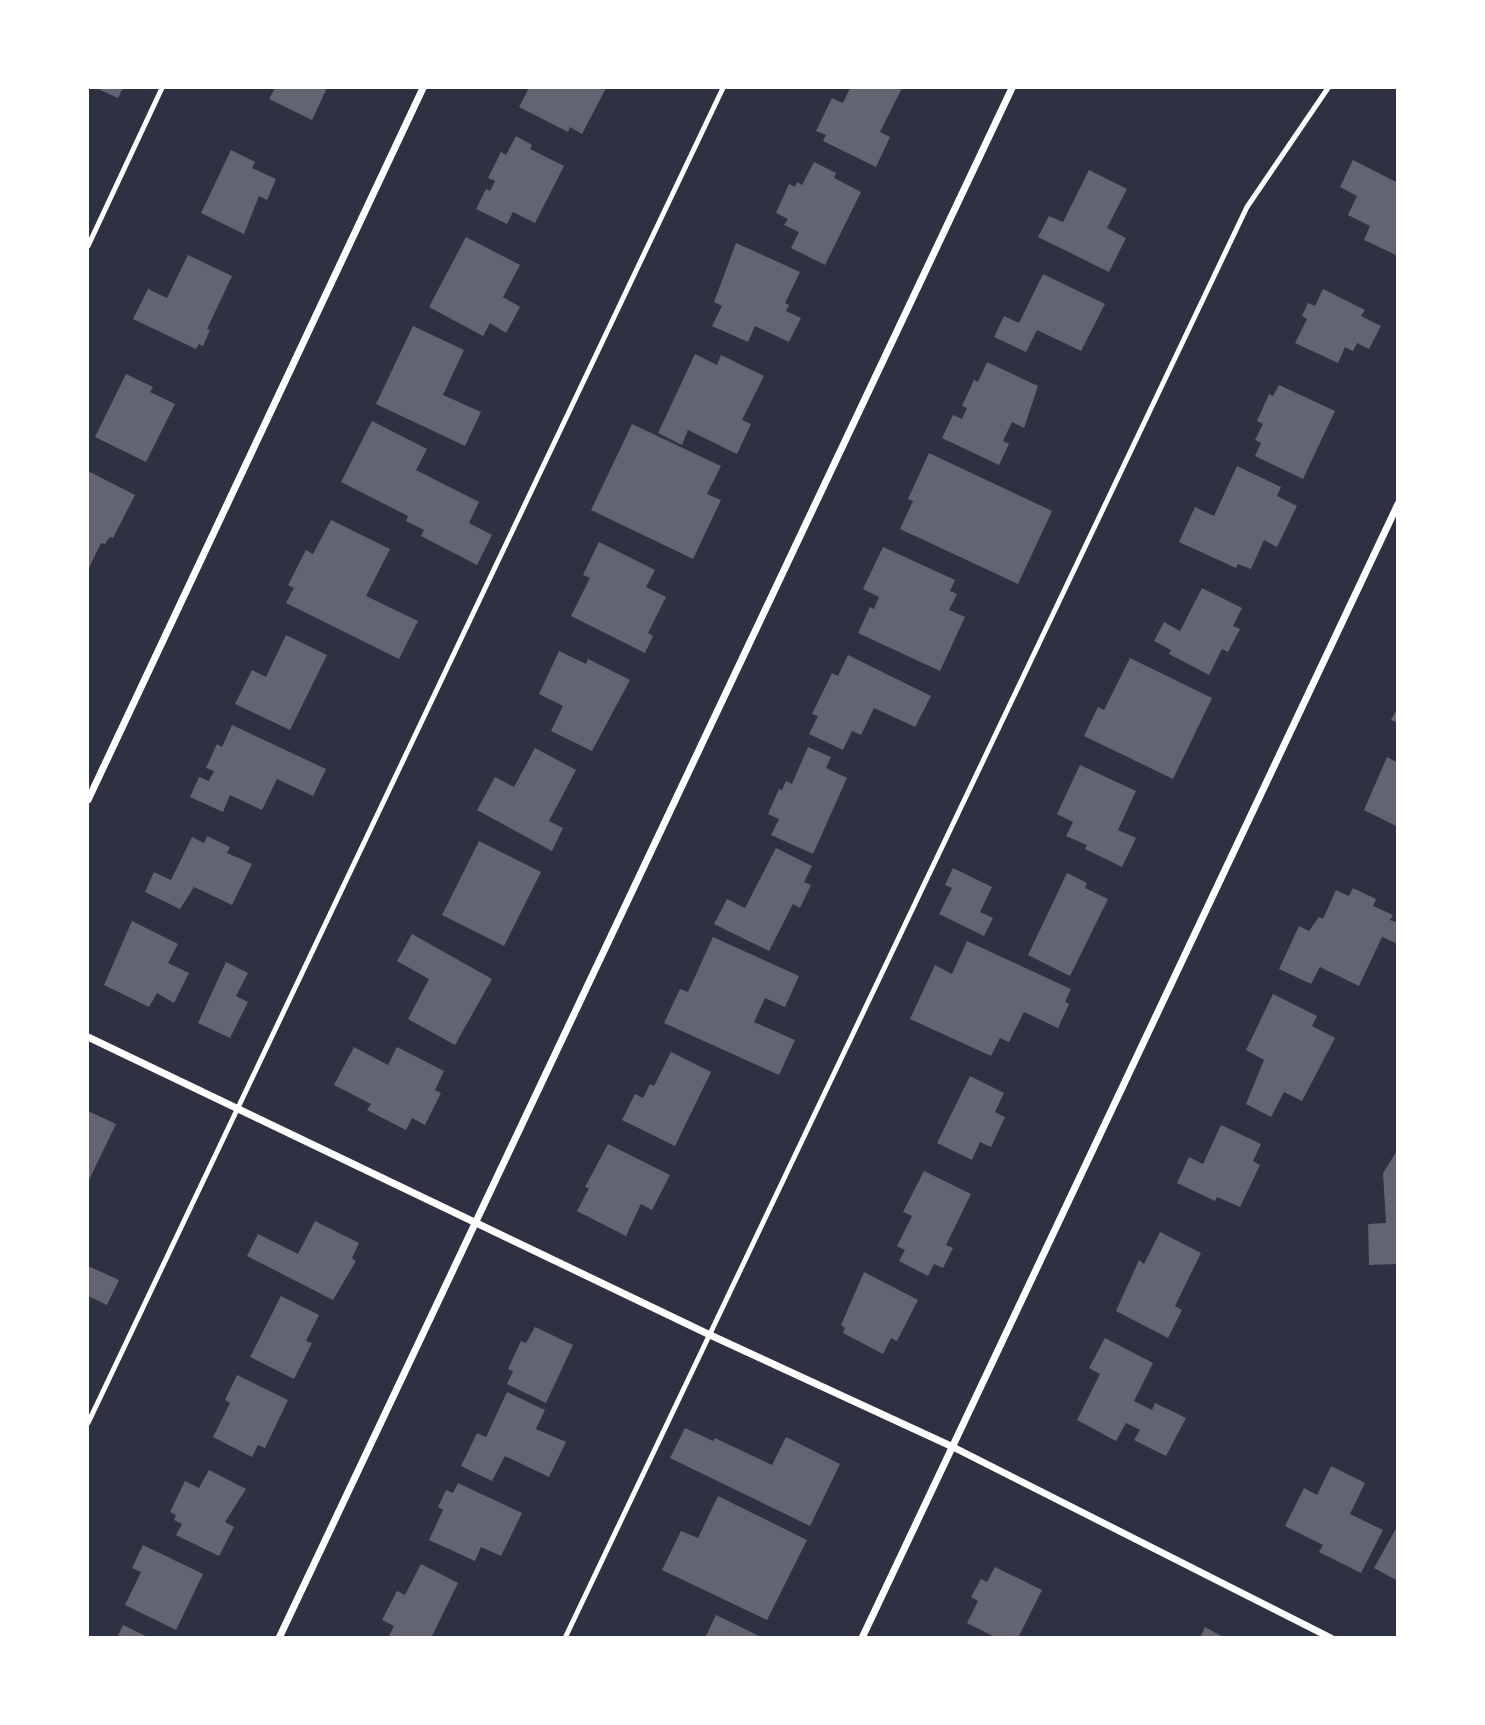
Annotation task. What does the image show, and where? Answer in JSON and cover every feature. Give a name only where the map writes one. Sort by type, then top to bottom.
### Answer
[{"type":"street","points":[[88,800],[423,88]]},
{"type":"street","points":[[279,1637],[1012,88]]},
{"type":"street","points":[[862,1637],[1398,504]]},
{"type":"street","points":[[88,1037],[708,1334],[953,1447],[1331,1637]]},
{"type":"lane","points":[[88,246],[162,88]]},
{"type":"lane","points":[[88,1423],[723,88]]},
{"type":"lane","points":[[565,1637],[1247,207],[1328,88]]},
{"type":"building","points":[[96,88],[123,88],[118,98]]},
{"type":"building","points":[[275,88],[327,88],[312,120],[269,99]]},
{"type":"building","points":[[529,88],[606,88],[582,134],[570,127],[568,132],[519,107]]},
{"type":"building","points":[[850,88],[902,88],[880,132],[890,137],[876,167],[823,141],[826,135],[816,131],[832,98],[843,103]]},
{"type":"building","points":[[516,136],[532,145],[530,149],[564,166],[535,223],[513,212],[507,224],[476,209],[486,189],[490,191],[495,181],[488,178],[501,152],[506,155]]},
{"type":"building","points":[[231,150],[255,162],[252,168],[276,179],[267,200],[259,196],[244,234],[201,213]]},
{"type":"building","points":[[1353,160],[1398,183],[1398,256],[1364,240],[1370,226],[1348,215],[1357,196],[1340,187]]},
{"type":"building","points":[[814,162],[836,173],[834,178],[861,192],[825,265],[791,248],[799,232],[784,225],[788,219],[776,213],[789,184],[795,187],[797,182],[802,185]]},
{"type":"building","points":[[1089,170],[1127,189],[1107,228],[1126,238],[1109,272],[1038,237],[1049,216],[1063,222]]},
{"type":"building","points":[[466,237],[520,265],[503,297],[520,307],[506,333],[490,323],[483,336],[429,307]]},
{"type":"building","points":[[736,243],[800,272],[785,303],[789,305],[786,311],[801,318],[789,342],[755,326],[748,342],[712,326],[722,306],[714,302]]},
{"type":"building","points":[[188,255],[232,276],[207,329],[210,330],[203,346],[199,344],[196,349],[133,319],[148,289],[167,298]]},
{"type":"building","points":[[1043,274],[1105,304],[1081,351],[1037,330],[1026,352],[994,337],[1004,316],[1019,323]]},
{"type":"building","points":[[1323,289],[1365,310],[1361,316],[1381,326],[1369,349],[1357,343],[1353,351],[1345,347],[1338,363],[1295,343],[1307,319],[1302,316],[1308,303],[1315,306]]},
{"type":"building","points":[[413,326],[464,350],[443,395],[481,412],[465,446],[376,404]]},
{"type":"building","points":[[695,354],[717,365],[721,355],[764,376],[742,420],[751,424],[737,454],[688,430],[682,445],[658,433]]},
{"type":"building","points":[[987,362],[1038,386],[1024,428],[1012,422],[1003,441],[1009,444],[999,465],[942,438],[953,415],[962,419],[967,408],[962,406],[974,380],[978,382]]},
{"type":"building","points":[[126,374],[153,387],[150,392],[175,404],[146,462],[95,437]]},
{"type":"building","points":[[1279,385],[1335,411],[1303,479],[1255,456],[1261,443],[1255,440],[1263,424],[1257,421],[1269,394],[1273,396]]},
{"type":"building","points":[[372,421],[427,449],[416,470],[479,502],[469,523],[492,535],[477,565],[421,536],[424,530],[406,521],[408,516],[341,482]]},
{"type":"building","points":[[632,424],[721,466],[707,494],[721,500],[693,559],[591,510]]},
{"type":"building","points":[[929,453],[1052,511],[1018,584],[900,529],[913,501],[908,499]]},
{"type":"building","points":[[1237,466],[1281,487],[1277,496],[1297,506],[1277,547],[1264,540],[1251,569],[1238,564],[1236,568],[1179,542],[1195,507],[1214,516]]},
{"type":"building","points":[[88,471],[135,495],[113,538],[110,537],[105,544],[101,543],[88,570]]},
{"type":"building","points":[[331,520],[390,549],[366,596],[418,621],[399,659],[286,603],[294,588],[288,585],[306,550],[313,554]]},
{"type":"building","points":[[599,542],[655,570],[646,587],[666,597],[648,633],[653,636],[645,653],[571,616],[590,578],[583,575]]},
{"type":"building","points":[[883,547],[955,580],[950,591],[957,594],[949,610],[965,617],[940,671],[858,633],[870,607],[874,609],[879,597],[863,589]]},
{"type":"building","points":[[1202,588],[1242,608],[1233,626],[1240,629],[1228,652],[1222,649],[1209,675],[1169,654],[1171,650],[1154,641],[1164,622],[1180,631]]},
{"type":"building","points":[[286,635],[327,655],[290,730],[235,704],[252,670],[266,677]]},
{"type":"building","points":[[559,651],[586,664],[588,659],[630,680],[592,751],[551,731],[563,706],[539,694]]},
{"type":"building","points":[[848,655],[931,696],[915,727],[874,708],[861,735],[852,731],[843,750],[809,734],[818,716],[812,714],[832,673],[838,676]]},
{"type":"building","points":[[1130,658],[1212,698],[1173,779],[1084,736],[1098,707],[1104,710]]},
{"type":"building","points":[[1398,707],[1398,723],[1391,720]]},
{"type":"building","points":[[232,725],[326,769],[313,796],[277,779],[262,810],[230,795],[223,812],[190,797],[199,777],[209,781],[214,771],[206,768],[217,744],[222,747]]},
{"type":"building","points":[[808,747],[831,757],[826,768],[847,778],[813,854],[771,835],[779,819],[768,814],[779,789],[782,790],[786,781],[792,784]]},
{"type":"building","points":[[535,748],[576,770],[549,821],[563,828],[552,851],[477,810],[495,777],[514,787]]},
{"type":"building","points":[[1387,757],[1398,763],[1398,827],[1364,810]]},
{"type":"building","points":[[1080,765],[1136,791],[1118,830],[1136,838],[1122,867],[1085,849],[1087,845],[1066,836],[1073,822],[1057,814]]},
{"type":"building","points":[[207,836],[230,847],[227,853],[252,864],[232,905],[194,887],[180,909],[145,892],[154,872],[171,880],[192,837],[204,843]]},
{"type":"building","points":[[479,841],[541,872],[504,946],[442,915]]},
{"type":"building","points":[[776,848],[812,866],[804,882],[811,885],[800,908],[793,904],[769,951],[714,924],[727,899],[745,908]]},
{"type":"building","points":[[953,868],[992,887],[980,912],[993,918],[984,936],[939,914],[952,888],[945,885]]},
{"type":"building","points":[[1067,873],[1087,883],[1085,888],[1108,899],[1070,976],[1028,955]]},
{"type":"building","points":[[1353,888],[1376,899],[1373,906],[1393,915],[1390,920],[1398,923],[1396,943],[1382,937],[1359,986],[1320,967],[1311,984],[1279,969],[1299,926],[1309,931],[1319,917],[1323,919],[1336,890],[1349,896]]},
{"type":"building","points":[[132,921],[178,944],[168,963],[189,973],[174,1003],[157,993],[149,1007],[104,985]]},
{"type":"building","points":[[412,934],[492,979],[455,1045],[408,1019],[429,979],[397,961]]},
{"type":"building","points":[[713,937],[799,976],[785,1007],[765,998],[754,1022],[795,1040],[779,1075],[664,1023],[680,989],[688,992]]},
{"type":"building","points":[[967,941],[1071,989],[1065,1002],[1069,1004],[1058,1028],[1024,1012],[1009,1042],[1000,1038],[991,1056],[910,1019],[935,965],[952,974]]},
{"type":"building","points":[[226,962],[248,973],[236,996],[248,1002],[230,1038],[198,1023]]},
{"type":"building","points":[[1273,994],[1317,1016],[1312,1026],[1335,1038],[1302,1101],[1284,1092],[1271,1117],[1246,1104],[1264,1060],[1246,1050]]},
{"type":"building","points":[[354,1047],[388,1065],[397,1047],[444,1071],[435,1090],[441,1093],[425,1125],[412,1118],[406,1130],[367,1110],[371,1104],[334,1085]]},
{"type":"building","points":[[671,1052],[711,1072],[675,1146],[622,1120],[635,1094],[643,1098],[650,1084],[654,1086]]},
{"type":"building","points":[[970,1076],[1004,1093],[995,1112],[1005,1117],[991,1147],[980,1142],[972,1160],[937,1143]]},
{"type":"building","points":[[88,1111],[116,1124],[88,1182]]},
{"type":"building","points":[[1221,1125],[1261,1144],[1253,1161],[1260,1165],[1240,1207],[1217,1197],[1215,1201],[1177,1183],[1189,1157],[1203,1164]]},
{"type":"building","points":[[608,1144],[670,1175],[652,1210],[641,1204],[626,1236],[577,1211],[589,1188],[585,1187]]},
{"type":"building","points":[[1398,1149],[1398,1264],[1369,1265],[1368,1224],[1386,1223],[1383,1173]]},
{"type":"building","points":[[924,1171],[971,1194],[946,1245],[953,1248],[943,1268],[934,1264],[928,1276],[899,1261],[905,1250],[897,1246],[912,1216],[903,1212]]},
{"type":"building","points":[[315,1221],[359,1243],[352,1258],[356,1261],[333,1300],[247,1256],[258,1234],[298,1254]]},
{"type":"building","points":[[1160,1232],[1201,1253],[1175,1306],[1182,1310],[1168,1338],[1116,1311],[1139,1260],[1144,1264]]},
{"type":"building","points":[[88,1266],[119,1280],[107,1305],[88,1296]]},
{"type":"building","points":[[864,1272],[918,1300],[897,1341],[891,1338],[883,1354],[843,1333],[845,1328],[841,1325]]},
{"type":"building","points":[[281,1296],[319,1315],[306,1341],[312,1343],[294,1379],[250,1357]]},
{"type":"building","points":[[535,1327],[573,1345],[546,1403],[507,1384],[513,1371],[508,1369],[521,1341],[526,1343]]},
{"type":"building","points":[[1105,1338],[1153,1363],[1134,1401],[1152,1410],[1155,1403],[1186,1418],[1166,1456],[1134,1440],[1140,1430],[1126,1423],[1116,1441],[1077,1420],[1100,1374],[1089,1368]]},
{"type":"building","points":[[237,1375],[288,1400],[265,1448],[258,1445],[252,1457],[213,1437],[230,1403],[225,1400]]},
{"type":"building","points":[[507,1392],[545,1410],[536,1429],[566,1442],[549,1477],[505,1456],[492,1481],[461,1466],[477,1433],[486,1437]]},
{"type":"building","points":[[685,1428],[713,1441],[715,1438],[772,1465],[786,1437],[840,1464],[810,1526],[670,1458]]},
{"type":"building","points":[[1331,1466],[1365,1483],[1350,1514],[1383,1530],[1361,1573],[1319,1552],[1323,1545],[1285,1526],[1304,1488],[1317,1495]]},
{"type":"building","points":[[209,1470],[246,1489],[225,1522],[234,1527],[219,1556],[176,1535],[182,1524],[174,1520],[176,1515],[170,1512],[185,1481],[199,1488]]},
{"type":"building","points":[[458,1483],[522,1513],[501,1556],[481,1547],[475,1561],[429,1540],[443,1510],[438,1507],[446,1490],[453,1493]]},
{"type":"building","points":[[718,1496],[807,1540],[767,1620],[662,1570],[681,1531],[698,1538]]},
{"type":"building","points":[[1398,1525],[1398,1581],[1374,1568]]},
{"type":"building","points":[[143,1545],[203,1574],[176,1630],[125,1605],[141,1572],[132,1568]]},
{"type":"building","points":[[421,1564],[458,1583],[431,1638],[388,1638],[394,1626],[382,1620],[397,1591],[405,1595]]},
{"type":"building","points":[[995,1567],[1042,1590],[1018,1638],[997,1638],[967,1623],[978,1601],[971,1597],[981,1579],[987,1582]]},
{"type":"building","points":[[716,1615],[763,1638],[705,1638]]},
{"type":"building","points":[[123,1625],[150,1638],[117,1638]]},
{"type":"building","points":[[1205,1627],[1225,1638],[1200,1638]]}]
